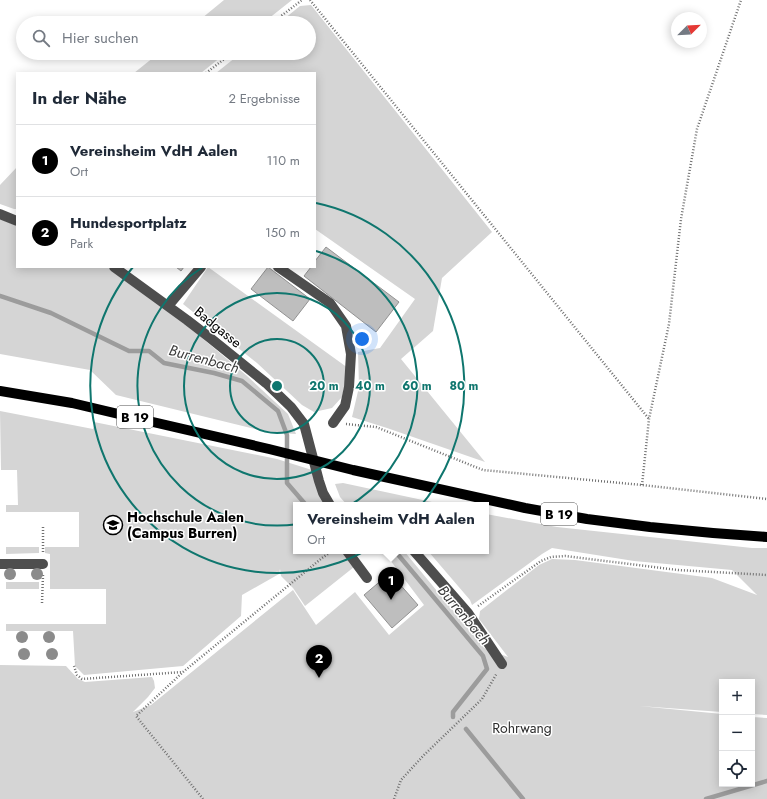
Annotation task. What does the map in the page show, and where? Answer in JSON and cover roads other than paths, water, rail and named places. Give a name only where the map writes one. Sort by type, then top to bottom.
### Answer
[{"type":"main road","name":"B 19","points":[[0,391],[72,403],[353,470],[525,508],[587,519],[650,527],[767,537]]},
{"type":"lane","points":[[0,214],[16,221]]},
{"type":"lane","name":"Badgasse","points":[[115,268],[209,337],[266,384],[291,407],[304,424],[319,481],[328,502]]},
{"type":"lane","points":[[168,306],[200,268]]},
{"type":"lane","points":[[279,268],[330,303],[346,326],[352,354],[349,387],[345,406],[333,423]]},
{"type":"lane","points":[[349,554],[367,578]]},
{"type":"lane","points":[[417,554],[468,614],[502,664]]},
{"type":"lane","points":[[0,564],[43,564]]},
{"type":"waterway","name":"Burrenbach","points":[[0,296],[51,313],[129,351],[149,351],[164,363],[214,373],[242,381],[278,411],[287,435],[287,483],[303,502]]},
{"type":"waterway","name":"Burrenbach","points":[[398,554],[483,656],[487,669],[453,712],[453,717]]},
{"type":"waterway","name":"Burrenbach","points":[[466,729],[523,799]]},
{"type":"waterway","name":"Burrenbach","points":[[706,799],[767,781]]},
{"type":"place","name":"Hochschule Aalen (Campus Burren)","points":[[113,525]]},
{"type":"place","name":"Vereinsheim VdH Aalen","points":[[391,600]]},
{"type":"place","name":"Hundesportplatz","points":[[319,678]]},
{"type":"park label","name":"Rohrwang","points":[[522,728]]}]
